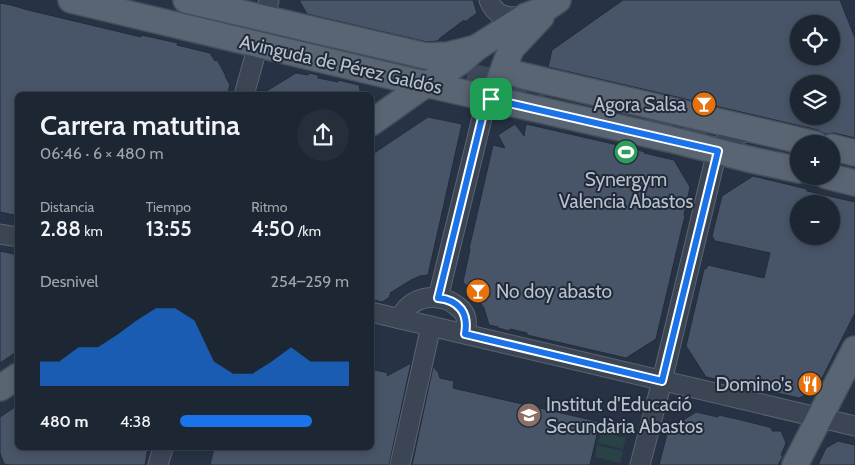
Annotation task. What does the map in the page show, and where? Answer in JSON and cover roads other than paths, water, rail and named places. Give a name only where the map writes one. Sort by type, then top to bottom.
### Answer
[{"type":"main road","name":"Avinguda de Pérez Galdós","points":[[71,0],[464,94],[669,139],[790,168]]},
{"type":"main road","name":"Avinguda de Pérez Galdós","points":[[112,0],[408,65],[138,0]]},
{"type":"main road","name":"Avinguda de Pérez Galdós","points":[[186,0],[267,9],[426,56],[448,55],[476,48]]},
{"type":"main road","points":[[377,119],[460,62],[476,48],[544,5]]},
{"type":"main road","points":[[491,99],[511,49],[544,5]]},
{"type":"main road","name":"Avinguda de Pérez Galdós","points":[[505,66],[511,72],[520,75],[790,149]]},
{"type":"main road","points":[[368,71],[378,90],[377,119]]},
{"type":"main road","points":[[544,96],[646,120]]},
{"type":"main road","name":"Avinguda de Pérez Galdós","points":[[669,139],[755,139],[790,142]]},
{"type":"main road","name":"Avinguda de Pérez Galdós","points":[[755,139],[790,155]]},
{"type":"main road","points":[[840,149],[855,153]]},
{"type":"main road","points":[[840,162],[855,166]]},
{"type":"main road","points":[[840,168],[855,172]]},
{"type":"main road","points":[[840,179],[855,183]]},
{"type":"main road","points":[[795,465],[855,349]]},
{"type":"main road","points":[[0,388],[15,378]]},
{"type":"street","points":[[489,0],[495,11],[499,14],[514,17],[544,5]]},
{"type":"street","points":[[245,92],[258,45]]},
{"type":"street","points":[[438,298],[483,114],[491,99]]},
{"type":"street","points":[[640,465],[720,145],[733,137],[755,139]]},
{"type":"street","points":[[0,234],[15,236]]},
{"type":"street","points":[[400,319],[402,313],[416,301],[428,297],[438,298],[452,302],[462,310],[466,317],[465,334]]},
{"type":"street","points":[[374,313],[855,426]]},
{"type":"street","points":[[400,465],[431,326]]},
{"type":"street","points":[[158,465],[162,450]]},
{"type":"tunnel","points":[[431,67],[545,93]]},
{"type":"tunnel","points":[[647,118],[721,135]]},
{"type":"place","name":"Agora Salsa","points":[[704,104]]},
{"type":"place","name":"Synergym Valencia Abastos","points":[[626,152]]},
{"type":"place","name":"No doy abasto","points":[[478,291]]},
{"type":"place","name":"Domino's","points":[[810,384]]},
{"type":"place","name":"Institut d'Educació Secundària Abastos","points":[[529,415]]}]
